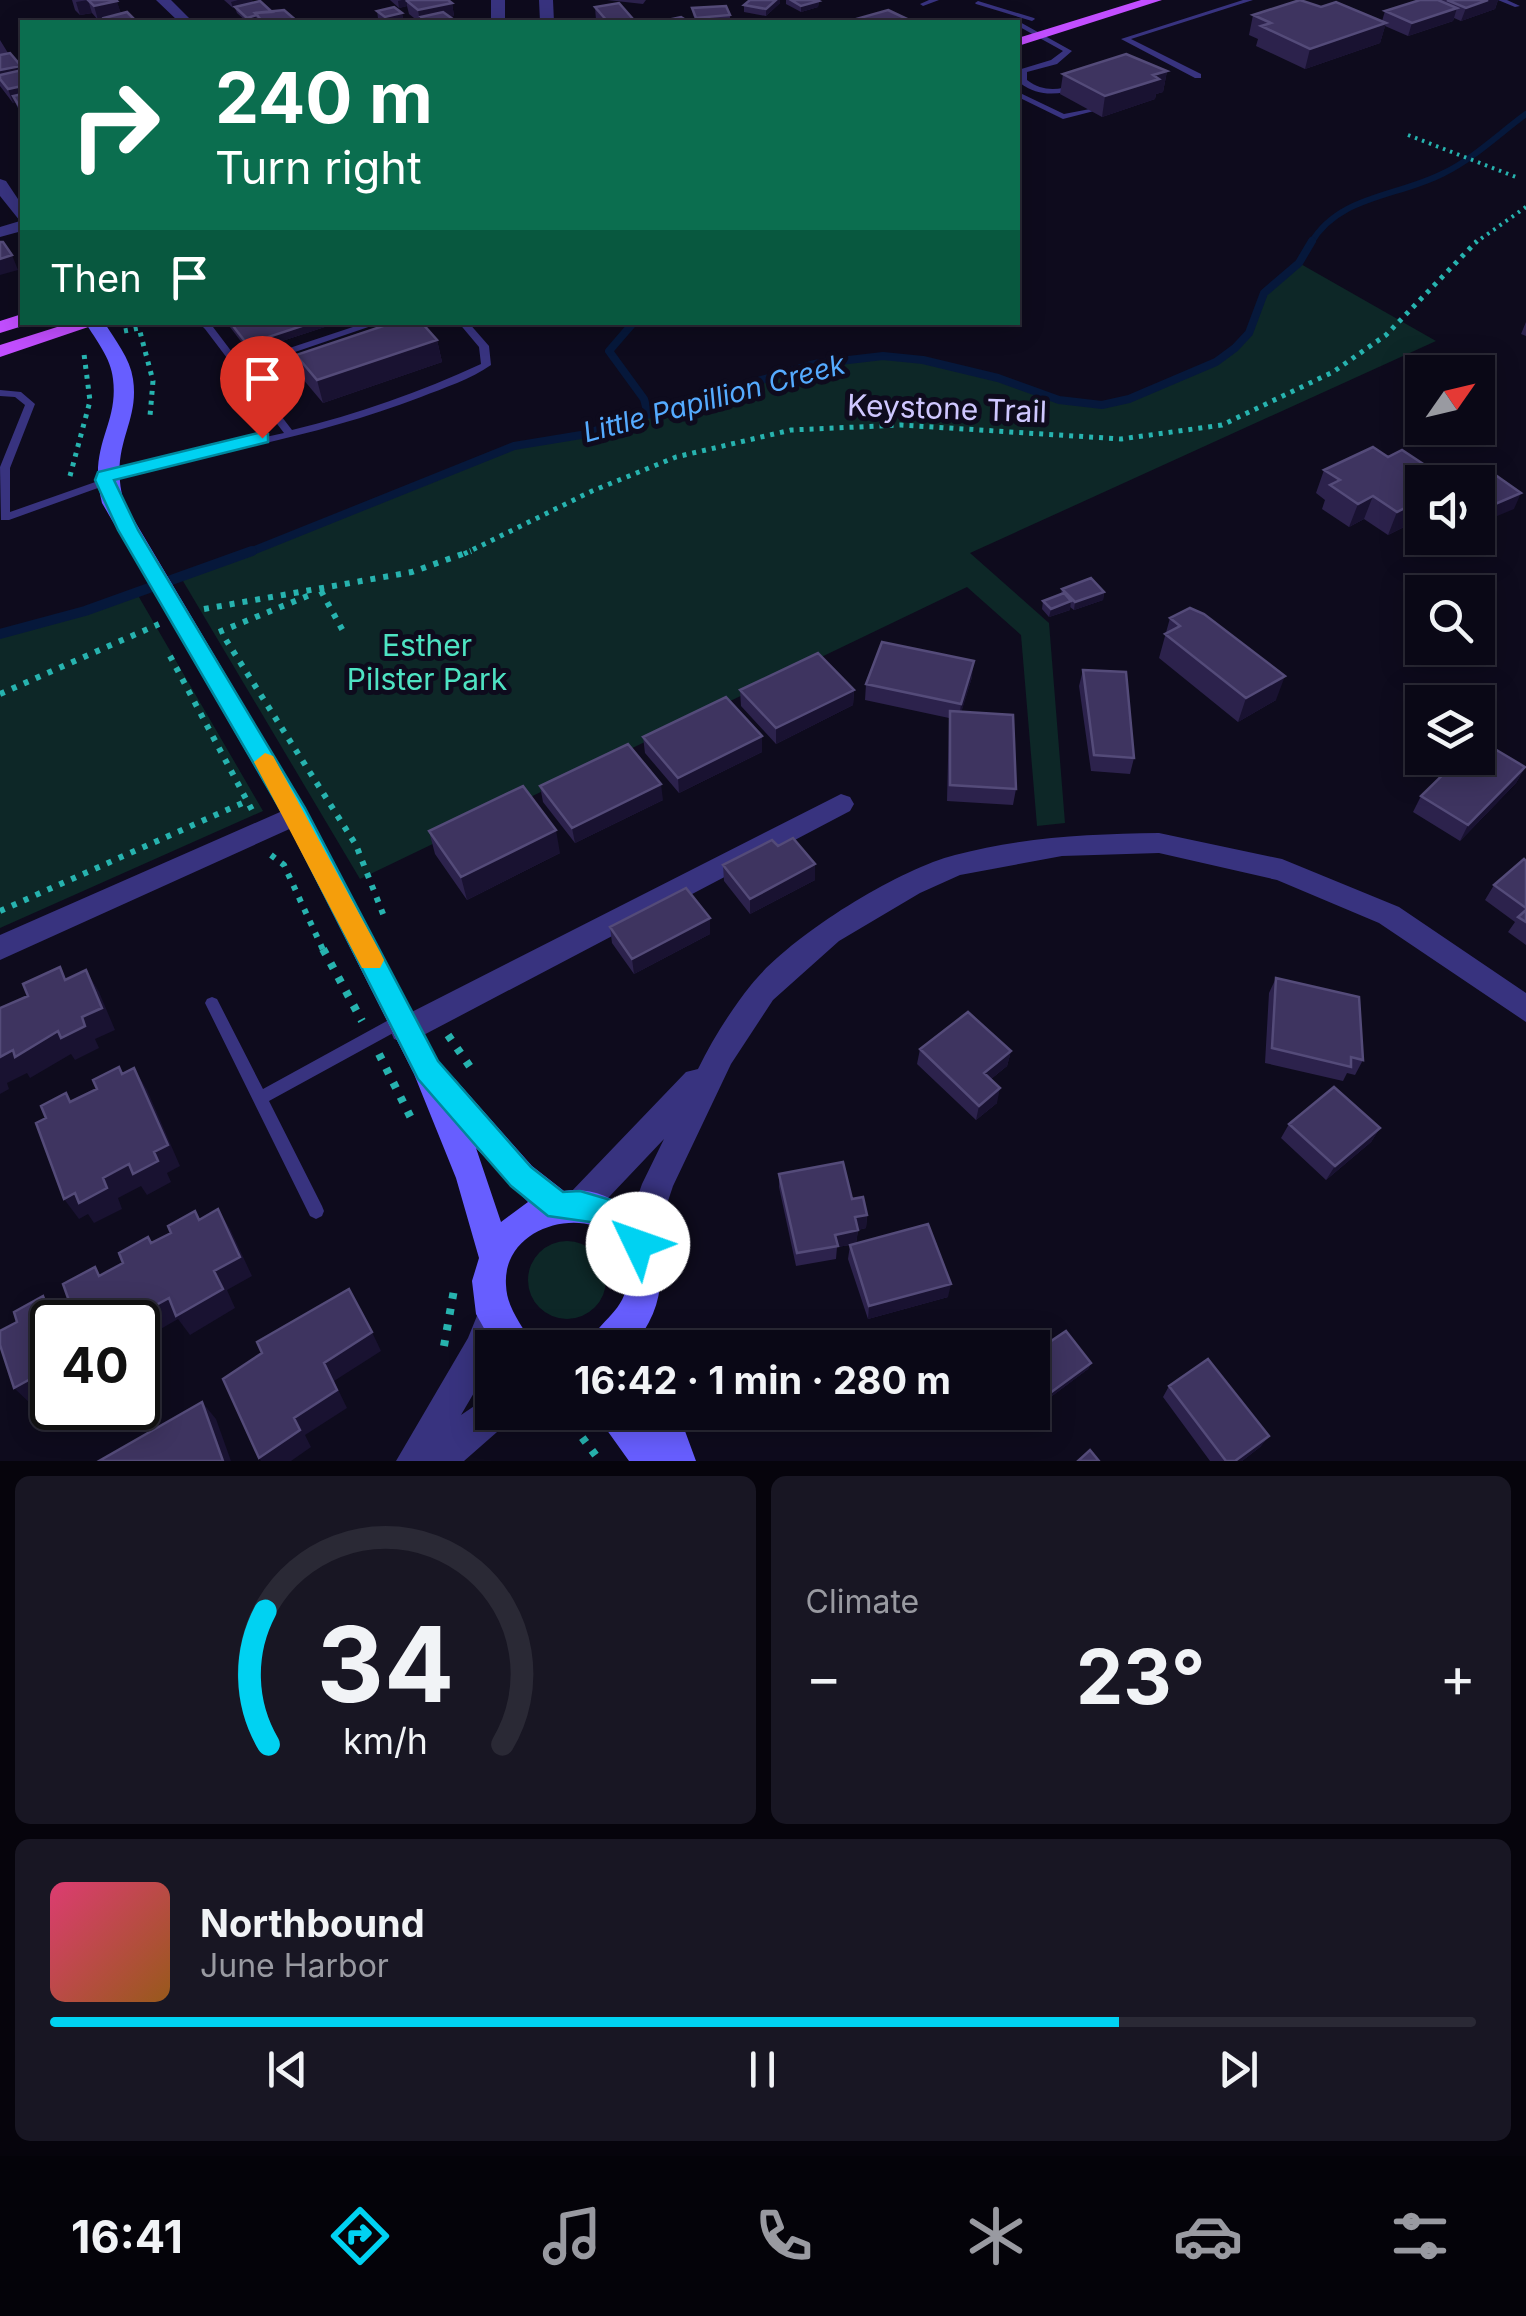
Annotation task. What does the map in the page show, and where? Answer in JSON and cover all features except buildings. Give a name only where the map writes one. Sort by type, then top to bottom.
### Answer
[{"type":"main road","points":[[1020,41],[1155,0]]},
{"type":"main road","points":[[1020,22],[1048,14]]},
{"type":"main road","points":[[0,351],[84,325]]},
{"type":"street","points":[[163,0],[184,20]]},
{"type":"street","points":[[0,184],[20,214]]},
{"type":"street","points":[[96,325],[120,366],[124,387],[104,456],[105,479],[128,530],[197,635],[296,815],[428,1070],[472,1178],[494,1255]]},
{"type":"street","points":[[403,1025],[433,1015],[842,804]]},
{"type":"street","points":[[0,948],[296,815]]},
{"type":"street","points":[[414,1461],[472,1364],[492,1318],[487,1280],[494,1255],[509,1233],[530,1216],[569,1206],[628,1159],[720,1055],[763,991],[829,933],[910,885],[956,865],[1062,845],[1159,843],[1282,870],[1389,915],[1517,1002]]},
{"type":"street","points":[[638,1244],[658,1184],[720,1055]]},
{"type":"street","points":[[428,1070],[494,1149],[569,1206],[614,1218],[638,1244],[646,1267],[638,1330]]},
{"type":"street","points":[[492,1318],[502,1330]]},
{"type":"street","points":[[438,1461],[475,1427]]},
{"type":"street","points":[[627,1430],[652,1461]]},
{"type":"street","points":[[667,1430],[678,1461]]},
{"type":"lane","points":[[923,4],[936,0]]},
{"type":"lane","points":[[1198,76],[1124,40],[1250,0]]},
{"type":"lane","points":[[1502,0],[1518,6]]},
{"type":"lane","points":[[976,2],[1016,20]]},
{"type":"lane","points":[[976,2],[1016,20]]},
{"type":"lane","points":[[1020,22],[1068,52],[1065,57],[1020,72],[1027,85],[1052,92],[1067,107],[1090,111]]},
{"type":"lane","points":[[1052,92],[1095,81]]},
{"type":"lane","points":[[1020,95],[1056,116],[1067,107]]},
{"type":"lane","points":[[210,325],[290,434]]},
{"type":"lane","points":[[240,368],[370,325]]},
{"type":"lane","points":[[0,393],[18,394],[30,404],[5,468],[3,519],[105,479],[314,430],[486,365],[484,346],[465,325]]},
{"type":"lane","points":[[212,1002],[316,1211]]},
{"type":"lane","points":[[260,1098],[403,1025]]},
{"type":"path","points":[[1408,135],[1516,177]]},
{"type":"path","name":"Keystone Trail","points":[[197,635],[321,591],[412,572],[472,551],[592,490],[676,457],[790,430],[900,425],[1121,440],[1222,425],[1334,372],[1373,344],[1482,236],[1526,207]]},
{"type":"path","points":[[321,591],[343,631]]},
{"type":"path","points":[[197,635],[247,801],[278,857]]},
{"type":"path","points":[[197,635],[356,845],[387,925]]},
{"type":"path","points":[[0,911],[247,801]]},
{"type":"path","points":[[433,1015],[480,1081]]},
{"type":"path","points":[[577,1430],[600,1461]]},
{"type":"green space","name":"Esther Pilster Park","points":[[1299,263],[1436,341],[970,553],[1049,623],[1065,823],[1037,826],[1021,635],[967,587],[360,879],[180,576],[381,503],[478,458],[611,426],[814,364],[883,356],[923,360],[998,378],[1059,400],[1102,405],[1129,399],[1216,362],[1235,348],[1249,333],[1264,293]]},
{"type":"green space","points":[[136,592],[263,811],[0,928],[0,634],[85,611]]},
{"type":"green space","points":[[567,1241],[595,1252],[606,1280],[595,1308],[567,1319],[539,1308],[528,1280],[539,1252]]},
{"type":"waterway","name":"Little Papillion Creek","points":[[1311,243],[1337,215],[1455,167],[1526,114]]},
{"type":"waterway","name":"Little Papillion Creek","points":[[245,554],[514,446],[581,435],[814,364],[883,356],[923,360],[998,378],[1059,400],[1102,405],[1129,399],[1216,362],[1235,348],[1249,333],[1264,293],[1299,263],[1312,241]]},
{"type":"waterway","points":[[631,325],[609,351],[644,399],[648,414]]},
{"type":"waterway","name":"Little Papillion Creek","points":[[0,634],[85,611],[252,551]]},
{"type":"slow traffic","points":[[265,762],[371,960]]},
{"type":"route","points":[[262,438],[105,476],[113,503],[296,815],[428,1070],[521,1176],[558,1206],[580,1205],[604,1211],[624,1224],[638,1244]]}]
